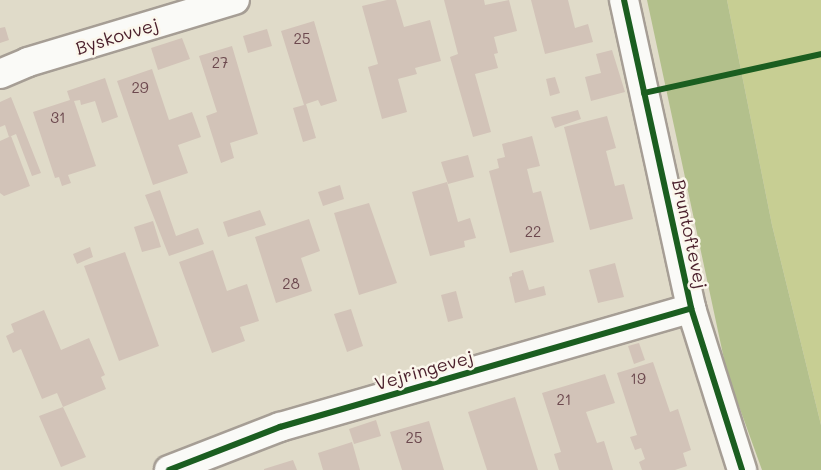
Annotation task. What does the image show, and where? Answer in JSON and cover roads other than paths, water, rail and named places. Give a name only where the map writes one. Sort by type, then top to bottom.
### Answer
[{"type":"street","name":"Byskovvej","points":[[0,74],[28,63],[236,0]]},
{"type":"street","name":"Bruntoftevej","points":[[624,0],[692,308],[742,470]]},
{"type":"street","name":"Vejringevej","points":[[169,470],[280,427],[692,308]]}]
